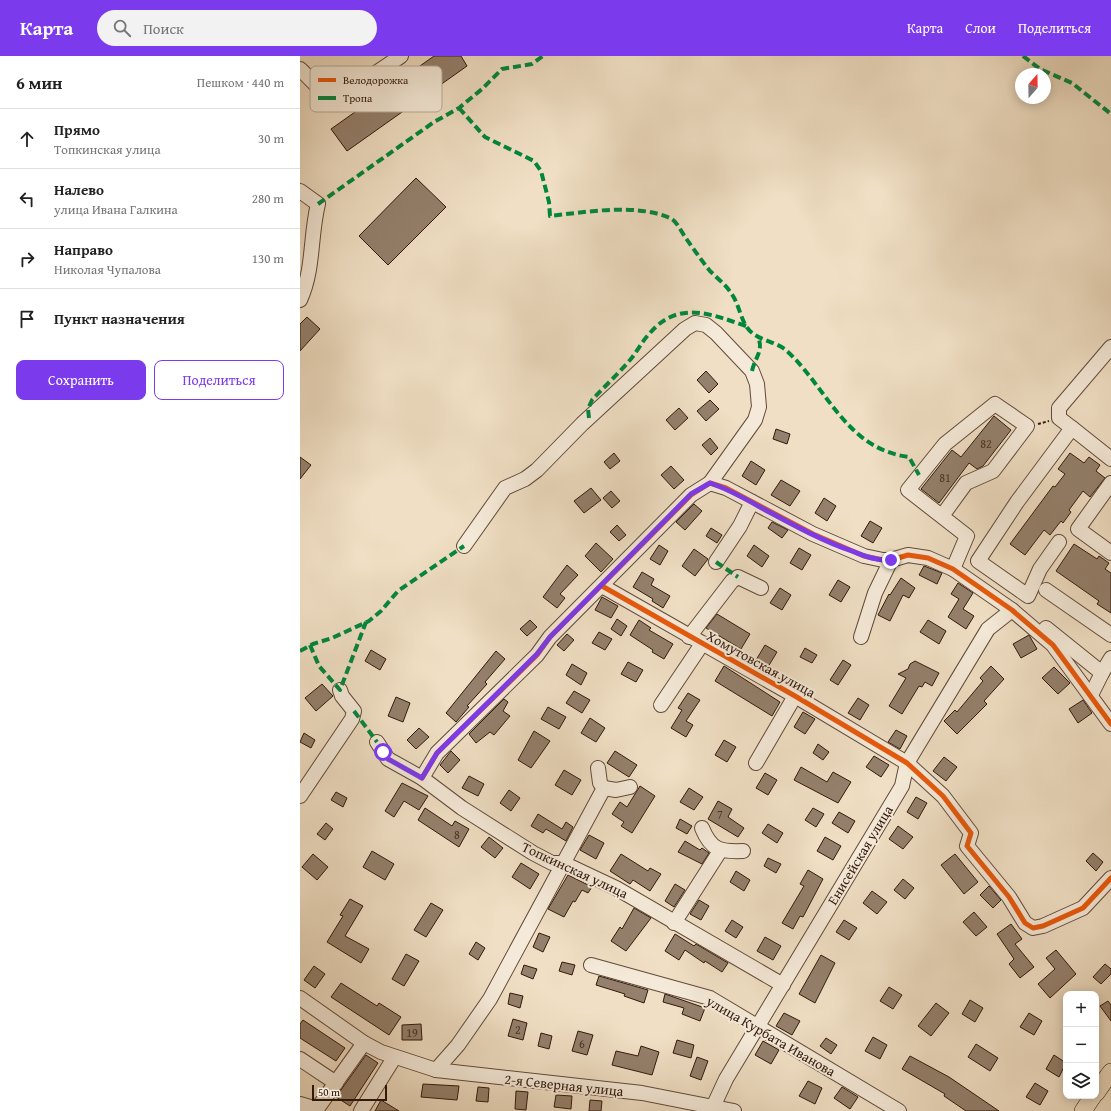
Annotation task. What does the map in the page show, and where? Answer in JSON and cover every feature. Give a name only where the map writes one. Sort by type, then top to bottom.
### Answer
[{"type":"main road","points":[[1099,1088],[1111,1072]]},
{"type":"main road","points":[[1083,1111],[1092,1099]]},
{"type":"street","points":[[386,66],[401,56]]},
{"type":"street","points":[[300,69],[310,79]]},
{"type":"street","points":[[300,191],[318,204],[314,219],[310,265],[300,300]]},
{"type":"street","points":[[422,778],[437,753],[537,654],[550,637],[602,586],[691,494],[710,483],[755,420],[759,407],[759,399],[757,384],[752,371],[716,333],[706,325],[695,323],[685,329],[582,424],[537,470],[525,480],[505,488],[464,546]]},
{"type":"street","points":[[1111,347],[1060,408],[1059,418],[1111,459]]},
{"type":"street","points":[[942,516],[966,483],[993,471],[1027,426],[995,404],[945,444],[908,490],[967,536],[953,569]]},
{"type":"street","points":[[1028,596],[978,561],[1017,502],[1072,428]]},
{"type":"street","points":[[710,483],[726,488],[841,548],[864,556],[883,560],[891,560],[908,555],[928,558],[953,569],[1016,613],[1054,646],[1111,724]]},
{"type":"street","points":[[1111,483],[1078,529],[1111,553]]},
{"type":"street","points":[[716,562],[740,526],[752,502]]},
{"type":"street","points":[[1016,613],[1028,596],[1040,569],[1059,542]]},
{"type":"street","points":[[861,638],[875,594],[891,560]]},
{"type":"street","points":[[661,705],[696,641],[732,581],[738,577],[761,588]]},
{"type":"street","name":"Хомутовская улица","points":[[602,586],[696,641],[796,696],[907,763],[943,796],[971,833],[967,846],[1009,897],[1025,923],[1033,928],[1043,926],[1083,908],[1111,878]]},
{"type":"street","points":[[1046,590],[1111,635]]},
{"type":"street","name":"Енисейская улица","points":[[713,1107],[726,1080],[902,786],[907,763],[988,629],[1016,613]]},
{"type":"street","points":[[1034,629],[1047,628],[1102,673]]},
{"type":"street","points":[[1091,695],[1111,658]]},
{"type":"street","points":[[300,796],[352,719],[354,711],[342,696],[340,690]]},
{"type":"street","points":[[756,764],[796,696]]},
{"type":"street","name":"Топкинская улица","points":[[378,742],[388,759],[422,778],[462,808],[533,853],[552,863],[563,862],[616,888],[783,985]]},
{"type":"street","points":[[598,768],[600,783],[604,788],[616,790],[630,787]]},
{"type":"street","points":[[436,1070],[458,1044],[490,999],[604,788]]},
{"type":"street","points":[[702,828],[712,844],[720,851],[742,851]]},
{"type":"street","points":[[674,923],[720,851]]},
{"type":"street","name":"улица Курбата Иванова","points":[[591,964],[710,998],[899,1111]]},
{"type":"street","name":"2-я Северная улица","points":[[300,998],[364,1043],[394,1058],[436,1070],[642,1093],[692,1107],[713,1107],[734,1111]]},
{"type":"street","points":[[300,1104],[317,1110],[364,1043]]},
{"type":"street","points":[[300,1058],[336,1083]]},
{"type":"street","points":[[361,1111],[394,1058]]},
{"type":"path","points":[[1027,426],[1059,418]]},
{"type":"building","points":[[434,56],[461,56],[467,66],[442,84],[442,66],[420,66]]},
{"type":"building","points":[[355,112],[402,112],[347,151],[331,129]]},
{"type":"building","points":[[416,178],[446,207],[388,265],[359,236]]},
{"type":"building","points":[[307,317],[320,329],[300,351],[300,324]]},
{"type":"building","points":[[706,371],[718,384],[709,393],[697,380]]},
{"type":"building","points":[[710,400],[719,409],[706,421],[697,411]]},
{"type":"building","points":[[679,408],[688,418],[675,430],[666,420]]},
{"type":"building","points":[[994,416],[1011,430],[983,466],[977,469],[969,463],[939,503],[921,489],[952,450],[961,457]]},
{"type":"building","points":[[776,429],[790,434],[787,444],[773,439]]},
{"type":"building","points":[[710,438],[718,448],[711,455],[702,445]]},
{"type":"building","points":[[614,453],[620,461],[610,469],[604,462]]},
{"type":"building","points":[[1070,453],[1084,463],[1089,457],[1100,465],[1096,471],[1105,478],[1090,497],[1083,491],[1069,510],[1071,512],[1063,523],[1061,521],[1050,535],[1044,530],[1025,555],[1010,544],[1053,486],[1055,487],[1065,474],[1058,469]]},
{"type":"building","points":[[300,457],[311,465],[300,479]]},
{"type":"building","points":[[751,461],[765,470],[756,485],[742,476]]},
{"type":"building","points":[[671,466],[684,480],[674,489],[661,475]]},
{"type":"building","points":[[781,480],[800,491],[790,506],[771,495]]},
{"type":"building","points":[[591,488],[601,500],[584,513],[574,501]]},
{"type":"building","points":[[611,491],[620,501],[612,508],[603,498]]},
{"type":"building","points":[[824,498],[836,506],[827,521],[815,513]]},
{"type":"building","points":[[694,504],[702,511],[685,530],[676,522]]},
{"type":"building","points":[[870,521],[882,528],[873,543],[861,536]]},
{"type":"building","points":[[772,522],[788,530],[782,538],[768,528]]},
{"type":"building","points":[[617,525],[626,535],[619,541],[610,532]]},
{"type":"building","points":[[711,528],[722,535],[717,543],[706,536]]},
{"type":"building","points":[[596,543],[613,559],[601,572],[585,556]]},
{"type":"building","points":[[1074,544],[1097,559],[1099,556],[1109,563],[1105,569],[1111,573],[1111,613],[1097,604],[1099,601],[1056,571]]},
{"type":"building","points":[[659,545],[668,551],[660,565],[650,559]]},
{"type":"building","points":[[754,545],[769,556],[762,567],[747,556]]},
{"type":"building","points":[[799,548],[811,555],[802,570],[790,563]]},
{"type":"building","points":[[694,549],[708,559],[695,576],[682,566]]},
{"type":"building","points":[[567,565],[578,575],[560,594],[565,598],[557,608],[543,597]]},
{"type":"building","points":[[924,566],[942,573],[937,584],[919,575]]},
{"type":"building","points":[[642,572],[654,579],[651,585],[670,596],[663,608],[652,601],[653,599],[633,587]]},
{"type":"building","points":[[901,578],[915,588],[909,598],[903,595],[890,621],[878,615],[889,594],[890,595]]},
{"type":"building","points":[[838,580],[850,587],[841,602],[829,595]]},
{"type":"building","points":[[958,583],[973,593],[963,609],[974,616],[966,629],[948,617],[959,599],[951,594]]},
{"type":"building","points":[[780,588],[791,595],[782,610],[770,603]]},
{"type":"building","points":[[602,597],[618,606],[611,618],[595,610]]},
{"type":"building","points":[[717,614],[750,634],[741,649],[706,628]]},
{"type":"building","points":[[617,619],[627,626],[621,636],[611,629]]},
{"type":"building","points":[[530,620],[537,627],[527,636],[520,629]]},
{"type":"building","points":[[639,620],[651,628],[649,630],[673,644],[664,659],[652,652],[653,650],[630,635]]},
{"type":"building","points":[[928,620],[946,631],[939,644],[920,632]]},
{"type":"building","points":[[599,632],[612,639],[605,650],[592,643]]},
{"type":"building","points":[[567,634],[574,640],[564,651],[557,645]]},
{"type":"building","points":[[1029,635],[1037,649],[1021,658],[1013,644]]},
{"type":"building","points":[[765,645],[777,652],[768,667],[756,660]]},
{"type":"building","points":[[805,648],[817,655],[812,663],[800,657]]},
{"type":"building","points":[[371,650],[386,659],[380,670],[365,661]]},
{"type":"building","points":[[496,651],[505,659],[485,682],[487,684],[467,706],[469,707],[456,722],[446,713]]},
{"type":"building","points":[[843,660],[851,665],[838,685],[830,680]]},
{"type":"building","points":[[915,661],[939,673],[932,686],[925,682],[922,687],[919,686],[902,714],[889,706],[906,678],[898,674],[908,669],[910,664]]},
{"type":"building","points":[[628,662],[643,670],[636,682],[621,674]]},
{"type":"building","points":[[572,664],[587,673],[581,685],[566,675]]},
{"type":"building","points":[[724,666],[780,702],[772,716],[715,681]]},
{"type":"building","points":[[991,666],[1004,679],[984,701],[987,704],[957,734],[944,721],[955,710],[957,712],[983,681],[980,678]]},
{"type":"building","points":[[1054,667],[1070,683],[1058,694],[1042,678]]},
{"type":"building","points":[[322,684],[333,696],[316,711],[305,698]]},
{"type":"building","points":[[574,691],[590,700],[582,713],[566,703]]},
{"type":"building","points":[[688,693],[700,700],[686,721],[693,725],[686,737],[671,728],[682,710],[678,708]]},
{"type":"building","points":[[396,697],[410,703],[403,722],[388,716]]},
{"type":"building","points":[[858,698],[869,705],[860,720],[848,713]]},
{"type":"building","points":[[504,699],[508,702],[503,711],[510,716],[494,735],[490,732],[476,743],[469,734]]},
{"type":"building","points":[[1083,700],[1092,713],[1078,723],[1069,709]]},
{"type":"building","points":[[548,707],[566,717],[559,729],[541,719]]},
{"type":"building","points":[[803,712],[815,719],[805,734],[794,727]]},
{"type":"building","points":[[590,718],[605,728],[596,742],[581,733]]},
{"type":"building","points":[[419,728],[429,737],[416,749],[407,740]]},
{"type":"building","points":[[896,730],[907,736],[900,749],[888,742]]},
{"type":"building","points":[[534,731],[550,741],[531,768],[518,760]]},
{"type":"building","points":[[304,733],[315,740],[311,748],[300,742]]},
{"type":"building","points":[[724,740],[736,747],[727,762],[715,755]]},
{"type":"building","points":[[818,744],[829,752],[823,760],[813,753]]},
{"type":"building","points":[[451,751],[460,760],[448,773],[440,765]]},
{"type":"building","points":[[615,751],[637,765],[629,777],[607,763]]},
{"type":"building","points":[[874,756],[889,765],[881,777],[866,767]]},
{"type":"building","points":[[944,757],[957,767],[946,781],[933,771]]},
{"type":"building","points":[[801,767],[827,782],[833,772],[851,782],[838,803],[794,780]]},
{"type":"building","points":[[564,770],[581,780],[572,795],[555,785]]},
{"type":"building","points":[[765,773],[777,780],[768,795],[756,788]]},
{"type":"building","points":[[469,776],[484,784],[478,796],[462,788]]},
{"type":"building","points":[[402,783],[428,796],[419,810],[404,801],[394,817],[385,811]]},
{"type":"building","points":[[640,786],[655,796],[632,833],[621,826],[624,822],[612,814],[620,802],[627,807]]},
{"type":"building","points":[[689,788],[703,797],[694,810],[680,802]]},
{"type":"building","points":[[509,790],[520,798],[511,811],[500,803]]},
{"type":"building","points":[[336,792],[347,798],[343,807],[331,800]]},
{"type":"building","points":[[916,797],[927,803],[918,819],[907,812]]},
{"type":"building","points":[[718,801],[732,809],[728,817],[744,828],[738,837],[708,819]]},
{"type":"building","points":[[425,808],[452,826],[455,821],[469,829],[459,847],[418,820]]},
{"type":"building","points":[[813,808],[824,814],[816,827],[805,820]]},
{"type":"building","points":[[839,812],[855,821],[848,833],[832,823]]},
{"type":"building","points":[[538,814],[562,829],[566,822],[573,827],[566,841],[546,829],[543,833],[531,826]]},
{"type":"building","points":[[680,819],[692,826],[687,834],[676,828]]},
{"type":"building","points":[[326,823],[333,829],[325,840],[317,834]]},
{"type":"building","points":[[768,824],[783,833],[777,843],[762,833]]},
{"type":"building","points":[[898,826],[913,837],[903,849],[889,839]]},
{"type":"building","points":[[589,835],[604,843],[596,859],[580,850]]},
{"type":"building","points":[[489,837],[503,848],[495,858],[481,847]]},
{"type":"building","points":[[825,837],[841,846],[833,860],[817,851]]},
{"type":"building","points":[[685,841],[700,850],[702,848],[709,853],[702,864],[678,852]]},
{"type":"building","points":[[372,851],[394,864],[385,880],[363,867]]},
{"type":"building","points":[[1093,853],[1103,862],[1096,871],[1086,861]]},
{"type":"building","points":[[313,854],[328,867],[317,880],[302,867]]},
{"type":"building","points":[[621,854],[648,871],[650,868],[661,874],[650,891],[633,880],[630,884],[610,871]]},
{"type":"building","points":[[955,854],[978,882],[964,894],[941,865]]},
{"type":"building","points":[[768,858],[781,864],[776,873],[764,866]]},
{"type":"building","points":[[521,863],[539,874],[530,889],[512,877]]},
{"type":"building","points":[[808,870],[823,879],[803,917],[800,916],[793,929],[782,923],[804,886],[800,884]]},
{"type":"building","points":[[736,871],[750,880],[744,891],[730,882]]},
{"type":"building","points":[[568,875],[592,887],[588,893],[582,890],[575,902],[573,901],[564,917],[548,909]]},
{"type":"building","points":[[903,879],[914,888],[905,899],[894,890]]},
{"type":"building","points":[[675,884],[685,890],[674,907],[665,901]]},
{"type":"building","points":[[989,886],[1001,900],[993,908],[980,895]]},
{"type":"building","points":[[872,891],[887,902],[877,914],[863,903]]},
{"type":"building","points":[[350,899],[363,906],[345,936],[369,949],[361,963],[327,942],[343,916],[340,915]]},
{"type":"building","points":[[699,900],[709,906],[701,920],[690,914]]},
{"type":"building","points":[[431,903],[443,910],[426,937],[414,930]]},
{"type":"building","points":[[634,908],[651,918],[626,951],[611,941],[620,927],[622,929]]},
{"type":"building","points":[[974,912],[987,927],[976,936],[963,922]]},
{"type":"building","points":[[732,920],[743,927],[736,938],[725,931]]},
{"type":"building","points":[[844,920],[857,928],[849,940],[836,932]]},
{"type":"building","points":[[1011,924],[1022,939],[1015,944],[1034,967],[1020,978],[1009,964],[1014,959],[997,934]]},
{"type":"building","points":[[539,933],[550,937],[543,952],[533,947]]},
{"type":"building","points":[[675,934],[694,946],[696,944],[728,963],[722,972],[705,961],[704,963],[685,950],[679,960],[665,951]]},
{"type":"building","points":[[765,937],[781,946],[773,960],[757,951]]},
{"type":"building","points":[[476,942],[485,948],[478,960],[469,954]]},
{"type":"building","points":[[1056,950],[1076,974],[1050,998],[1038,984],[1055,969],[1046,958]]},
{"type":"building","points":[[406,954],[419,961],[404,986],[392,979]]},
{"type":"building","points":[[821,955],[835,963],[815,1003],[799,994]]},
{"type":"building","points":[[562,962],[575,965],[572,975],[559,971]]},
{"type":"building","points":[[1105,964],[1111,969],[1111,974],[1101,984],[1093,977]]},
{"type":"building","points":[[524,965],[537,969],[533,979],[521,974]]},
{"type":"building","points":[[314,966],[325,974],[315,988],[304,980]]},
{"type":"building","points":[[599,976],[648,990],[644,1003],[624,996],[625,994],[596,985]]},
{"type":"building","points":[[341,983],[377,1006],[379,1003],[401,1017],[389,1035],[331,997]]},
{"type":"building","points":[[889,987],[902,995],[893,1009],[880,1001]]},
{"type":"building","points":[[510,993],[523,996],[520,1008],[508,1004]]},
{"type":"building","points":[[665,994],[705,1008],[700,1021],[682,1014],[684,1008],[663,1002]]},
{"type":"building","points":[[970,1000],[983,1008],[975,1022],[962,1014]]},
{"type":"building","points":[[1108,1001],[1111,1005],[1111,1021],[1100,1006]]},
{"type":"building","points":[[936,1003],[949,1013],[931,1036],[918,1026]]},
{"type":"building","points":[[784,1013],[800,1021],[792,1035],[776,1026]]},
{"type":"building","points":[[1029,1013],[1042,1021],[1034,1035],[1020,1027]]},
{"type":"building","points":[[513,1019],[527,1023],[523,1040],[508,1036]]},
{"type":"building","points":[[303,1020],[345,1048],[336,1061],[300,1038],[300,1024]]},
{"type":"building","points":[[421,1024],[422,1040],[402,1040],[402,1025]]},
{"type":"building","points":[[578,1031],[593,1035],[587,1055],[572,1051]]},
{"type":"building","points":[[541,1033],[552,1036],[549,1049],[538,1046]]},
{"type":"building","points":[[873,1037],[887,1045],[880,1059],[865,1051]]},
{"type":"building","points":[[826,1038],[837,1045],[831,1054],[820,1046]]},
{"type":"building","points":[[677,1040],[694,1045],[691,1058],[673,1053]]},
{"type":"building","points":[[763,1041],[779,1050],[771,1064],[755,1055]]},
{"type":"building","points":[[976,1044],[998,1058],[990,1071],[968,1057]]},
{"type":"building","points":[[641,1046],[659,1052],[652,1075],[612,1065],[616,1051],[638,1056]]},
{"type":"building","points":[[366,1055],[378,1063],[350,1106],[336,1097]]},
{"type":"building","points":[[1054,1055],[1063,1061],[1063,1069],[1059,1077],[1046,1069]]},
{"type":"building","points":[[910,1056],[949,1077],[999,1111],[966,1111],[944,1096],[945,1094],[902,1069]]},
{"type":"building","points":[[697,1057],[708,1061],[701,1080],[690,1076]]},
{"type":"building","points":[[808,1081],[822,1088],[815,1104],[799,1096]]},
{"type":"building","points":[[1035,1083],[1048,1091],[1040,1105],[1026,1097]]},
{"type":"building","points":[[423,1084],[459,1086],[457,1100],[421,1097]]},
{"type":"building","points":[[478,1087],[489,1088],[488,1102],[476,1101]]},
{"type":"building","points":[[842,1087],[858,1097],[850,1109],[834,1098]]},
{"type":"building","points":[[516,1091],[528,1092],[526,1110],[515,1109]]},
{"type":"building","points":[[556,1095],[572,1096],[571,1109],[554,1107]]},
{"type":"building","points":[[381,1100],[399,1111],[375,1111]]},
{"type":"building","points":[[590,1100],[602,1101],[601,1111],[589,1111]]},
{"type":"marked path","points":[[318,204],[434,122],[459,108],[482,89],[502,69],[532,64],[543,56]]},
{"type":"marked path","points":[[1023,56],[1040,69],[1072,83],[1111,114]]},
{"type":"marked path","points":[[459,108],[485,137],[534,161],[541,171],[549,202],[550,216],[595,211],[626,210],[656,213],[672,219],[710,271],[729,290],[746,326],[750,331],[760,338],[782,347],[787,351],[854,430],[869,442],[887,452],[909,457],[919,475]]},
{"type":"marked path","points":[[589,418],[588,409],[592,400],[633,357],[647,336],[661,323],[672,316],[683,313],[708,314],[746,326]]},
{"type":"marked path","points":[[752,371],[760,350],[760,342],[758,337]]},
{"type":"marked path","points":[[300,651],[313,644],[332,638],[369,621],[381,611],[398,591],[464,546]]},
{"type":"marked path","points":[[716,562],[738,577]]},
{"type":"marked path","points":[[310,645],[319,666],[340,690],[366,622]]},
{"type":"marked path","points":[[354,711],[377,742]]},
{"type":"cycle path","points":[[422,778],[437,753],[537,655],[550,637],[691,495],[710,483],[726,488],[813,534],[864,556],[891,560],[908,555],[928,558],[953,569],[1012,610],[1053,645],[1111,724]]},
{"type":"cycle path","points":[[602,586],[795,696],[907,763],[943,796],[971,833],[967,846],[1009,897],[1025,923],[1033,928],[1043,926],[1083,908],[1111,878]]},
{"type":"route","points":[[383,752],[388,759],[422,778],[437,753],[537,654],[550,637],[602,586],[691,494],[710,483],[726,488],[841,548],[864,556],[891,560]]}]
